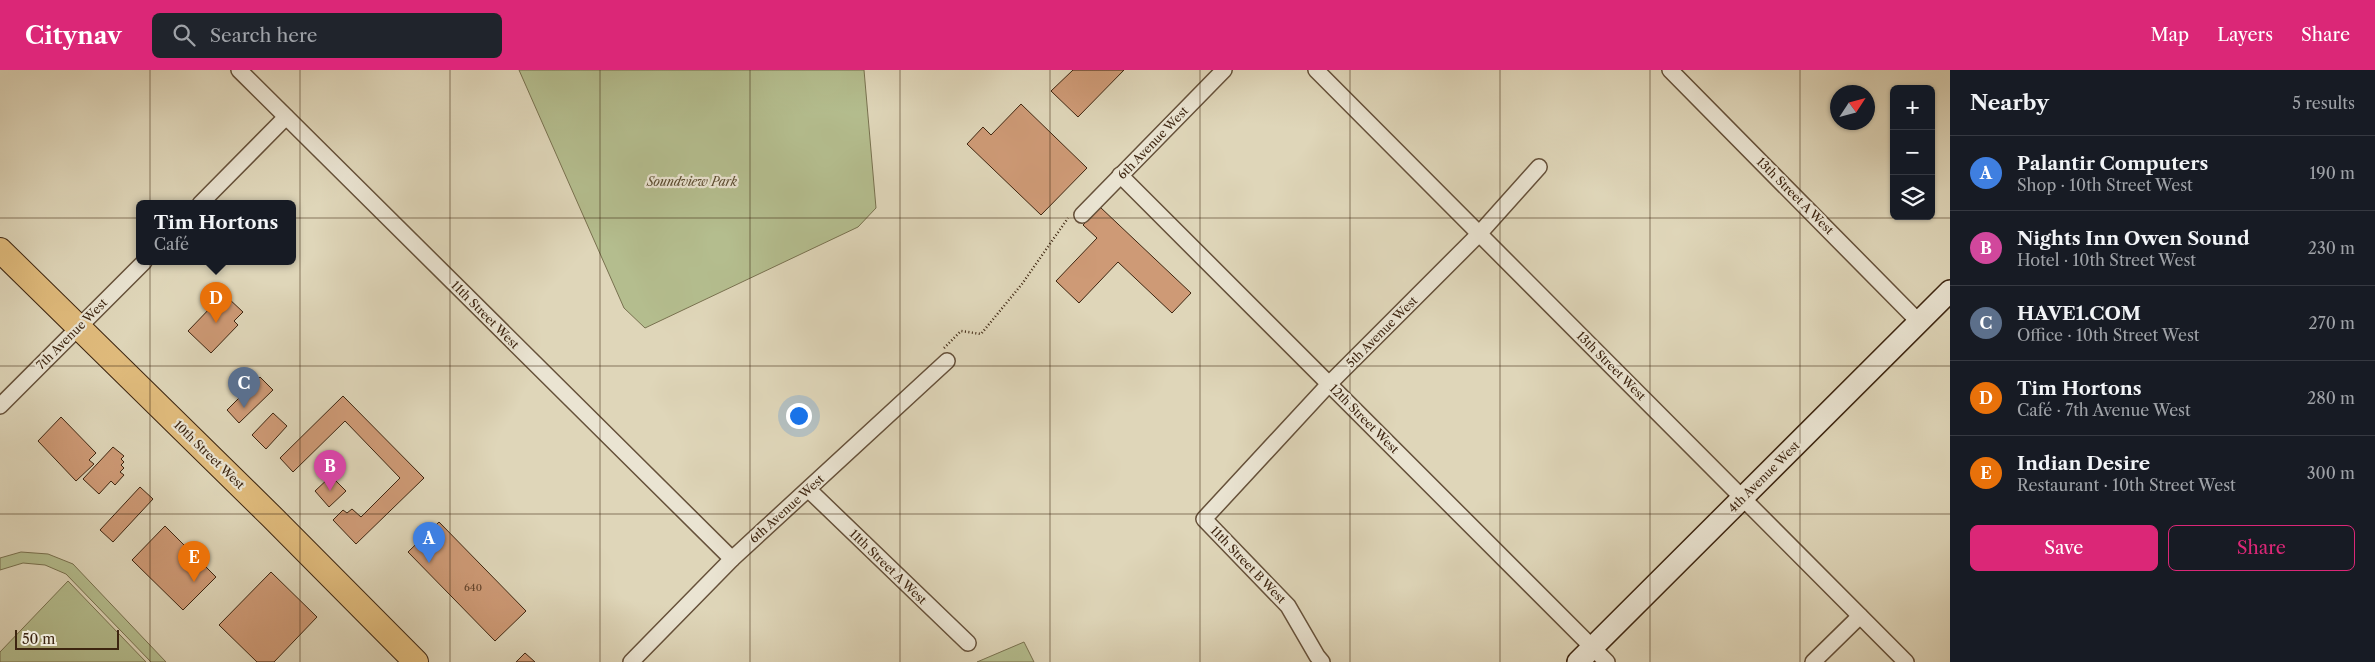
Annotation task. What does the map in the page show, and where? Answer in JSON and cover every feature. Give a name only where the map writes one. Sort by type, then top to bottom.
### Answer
[{"type":"main road","name":"10th Street West","points":[[0,250],[271,516],[416,662]]},
{"type":"street","name":"11th Street West","points":[[240,70],[732,559]]},
{"type":"street","name":"6th Avenue West","points":[[1082,215],[1224,70]]},
{"type":"street","name":"13th Street West","points":[[1316,70],[1906,662]]},
{"type":"street","name":"13th Street A West","points":[[1670,70],[1919,322]]},
{"type":"street","points":[[204,200],[286,117]]},
{"type":"street","name":"5th Avenue West","points":[[1204,519],[1329,384],[1479,234],[1539,167]]},
{"type":"street","name":"12th Street West","points":[[1120,176],[1329,384],[1593,657]]},
{"type":"street","name":"7th Avenue West","points":[[0,406],[141,265]]},
{"type":"street","name":"4th Avenue West","points":[[1593,657],[1742,498],[1950,291]]},
{"type":"street","name":"6th Avenue West","points":[[631,662],[732,559],[947,361]]},
{"type":"street","name":"11th Street A West","points":[[809,490],[968,643]]},
{"type":"street","name":"11th Street B West","points":[[1204,519],[1288,606],[1316,656],[1322,662]]},
{"type":"street","points":[[1812,662],[1860,616]]},
{"type":"path","points":[[947,361],[939,352],[961,331],[980,334],[1022,284],[1069,217],[1082,215]]},
{"type":"green space","name":"Soundview Park","points":[[519,70],[864,70],[876,208],[858,227],[645,328],[624,308]]},
{"type":"green space","points":[[21,552],[48,554],[73,564],[166,662],[151,662],[66,574],[45,565],[23,563],[0,570],[0,558]]},
{"type":"green space","points":[[68,581],[146,662],[0,662],[0,652]]},
{"type":"green space","points":[[1024,642],[1034,662],[977,662]]},
{"type":"building","points":[[1073,70],[1124,70],[1078,117],[1051,91]]},
{"type":"building","points":[[1021,104],[1087,168],[1041,215],[967,144],[983,127],[991,135]]},
{"type":"building","points":[[1100,207],[1191,293],[1172,313],[1118,262],[1079,303],[1056,281],[1097,238],[1083,225]]},
{"type":"building","points":[[227,297],[243,312],[234,321],[238,325],[211,353],[188,331],[214,304],[218,307]]},
{"type":"building","points":[[260,377],[273,390],[239,423],[227,410]]},
{"type":"building","points":[[343,396],[424,478],[356,544],[333,520],[343,510],[347,513],[352,509],[361,517],[400,478],[345,421],[293,472],[280,458]]},
{"type":"building","points":[[273,413],[287,426],[266,449],[252,435]]},
{"type":"building","points":[[61,417],[96,453],[89,460],[94,464],[76,481],[38,441]]},
{"type":"building","points":[[113,447],[124,456],[121,459],[124,462],[121,465],[124,468],[120,472],[124,475],[115,485],[111,481],[99,494],[83,479]]},
{"type":"building","points":[[331,476],[346,491],[329,507],[315,491]]},
{"type":"building","points":[[140,487],[153,499],[113,542],[100,530]]},
{"type":"building","points":[[439,522],[526,611],[495,641],[408,552]]},
{"type":"building","points":[[165,526],[216,577],[183,610],[132,560]]},
{"type":"building","points":[[271,572],[317,617],[274,662],[257,662],[219,625]]},
{"type":"building","points":[[525,653],[535,662],[516,662]]},
{"type":"place","name":"Tim Hortons","points":[[216,323]]},
{"type":"place","name":"HAVE1.COM","points":[[244,408]]},
{"type":"place","name":"Nights Inn Owen Sound","points":[[330,491]]},
{"type":"place","name":"Palantir Computers","points":[[429,563]]},
{"type":"place","name":"Indian Desire","points":[[194,582]]}]
